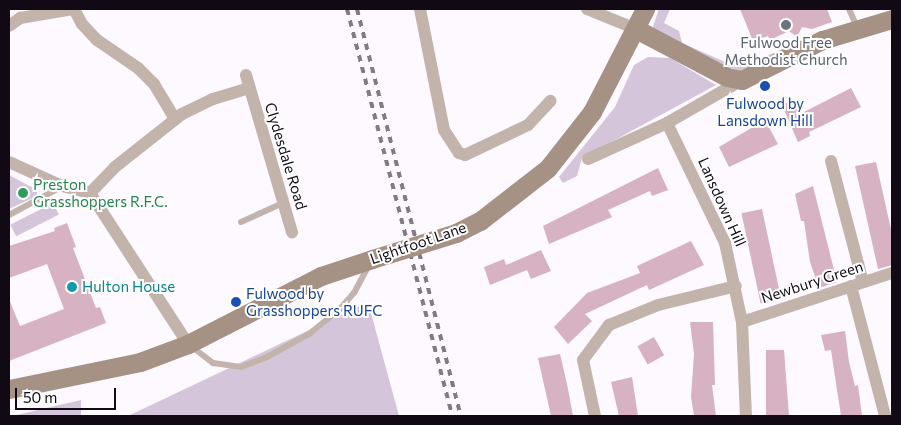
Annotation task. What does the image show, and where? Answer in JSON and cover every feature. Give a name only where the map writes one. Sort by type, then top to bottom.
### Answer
[{"type":"main road","name":"Lightfoot Lane","points":[[9,389],[140,362],[188,344],[321,276],[456,233],[480,221],[548,168],[592,112],[636,29],[644,9]]},
{"type":"main road","points":[[636,29],[727,77],[742,80],[822,40],[892,19]]},
{"type":"street","points":[[9,26],[20,18],[74,9],[82,24],[97,40],[138,68],[154,84],[176,119]]},
{"type":"street","points":[[420,9],[444,130],[459,153],[465,155],[528,125],[550,101]]},
{"type":"street","points":[[587,9],[636,29]]},
{"type":"street","name":"Clydesdale Road","points":[[246,75],[292,232]]},
{"type":"street","points":[[588,159],[667,123],[742,80]]},
{"type":"street","name":"Clydesdale Road","points":[[90,192],[115,167],[176,119],[213,99],[249,88]]},
{"type":"street","name":"Lansdown Hill","points":[[667,123],[725,243],[736,286],[742,322],[746,416]]},
{"type":"street","points":[[831,161],[885,416]]},
{"type":"street","points":[[9,162],[62,186],[90,192],[188,344]]},
{"type":"street","name":"Newbury Green","points":[[742,322],[892,273]]},
{"type":"street","points":[[595,416],[583,360],[609,325],[658,305],[736,286]]},
{"type":"lane","points":[[849,9],[858,28]]},
{"type":"lane","points":[[9,215],[62,186]]},
{"type":"lane","points":[[241,222],[283,203]]},
{"type":"lane","points":[[188,344],[213,363],[241,367],[267,357],[309,334],[339,310],[354,293],[372,259]]},
{"type":"shaded area","points":[[659,9],[670,9],[664,23],[679,31],[682,43],[732,65],[744,66],[821,32],[849,23],[743,71],[714,64],[652,29]]},
{"type":"shaded area","points":[[648,57],[670,58],[716,85],[582,158],[577,176],[563,183],[559,177],[615,107],[634,65]]},
{"type":"shaded area","name":"Preston Grasshoppers R.F.C.","points":[[9,175],[37,190],[37,196],[9,209]]},
{"type":"shaded area","points":[[53,203],[59,215],[16,236],[10,225]]},
{"type":"shaded area","points":[[368,302],[399,416],[128,416]]},
{"type":"shaded area","points":[[81,400],[81,416],[12,416]]},
{"type":"building","name":"Fulwood Free Methodist Church","points":[[740,9],[827,9],[832,22],[812,29],[802,27],[797,37],[789,31],[770,40],[768,36],[753,41]]},
{"type":"building","points":[[851,88],[861,107],[809,132],[810,136],[798,142],[782,105],[794,99],[800,114]]},
{"type":"building","points":[[765,120],[778,144],[729,167],[719,147]]},
{"type":"building","points":[[876,162],[892,234],[892,265],[878,269],[855,166]]},
{"type":"building","points":[[658,168],[668,190],[652,196],[650,191],[608,210],[612,217],[549,244],[543,226]]},
{"type":"building","points":[[813,186],[837,282],[819,288],[810,262],[804,221],[801,221],[795,194]]},
{"type":"building","points":[[762,209],[781,299],[761,303],[741,213]]},
{"type":"building","name":"Hulton House","points":[[67,223],[76,247],[73,248],[96,308],[100,307],[106,323],[9,361],[9,299],[20,326],[64,309],[47,264],[9,278],[9,246],[55,231],[54,228]]},
{"type":"building","points":[[691,241],[704,265],[649,290],[647,285],[585,314],[592,321],[568,344],[554,327],[587,293],[640,273],[637,266]]},
{"type":"building","points":[[541,250],[551,271],[531,279],[527,270],[490,285],[484,267],[504,259],[506,265]]},
{"type":"building","points":[[690,322],[713,322],[715,385],[712,385],[716,416],[694,416],[691,397],[694,354]]},
{"type":"building","points":[[845,331],[849,362],[855,386],[858,385],[862,416],[841,416],[831,350],[825,351],[821,335]]},
{"type":"building","points":[[654,337],[664,355],[648,365],[637,346]]},
{"type":"building","points":[[766,350],[784,350],[789,416],[766,416]]},
{"type":"building","points":[[560,354],[573,416],[551,416],[538,358]]},
{"type":"building","points":[[632,377],[638,416],[619,416],[611,382]]},
{"type":"railway","points":[[347,9],[452,416]]},
{"type":"railway","points":[[357,9],[461,416]]},
{"type":"place","name":"Fulwood Free Methodist Church","points":[[786,25]]},
{"type":"place","name":"Fulwood by Lansdown Hill","points":[[765,86]]},
{"type":"place","name":"Preston Grasshoppers R.F.C.","points":[[23,193]]},
{"type":"place","name":"Hulton House","points":[[72,287]]},
{"type":"place","name":"Fulwood by Grasshoppers RUFC","points":[[236,302]]}]
